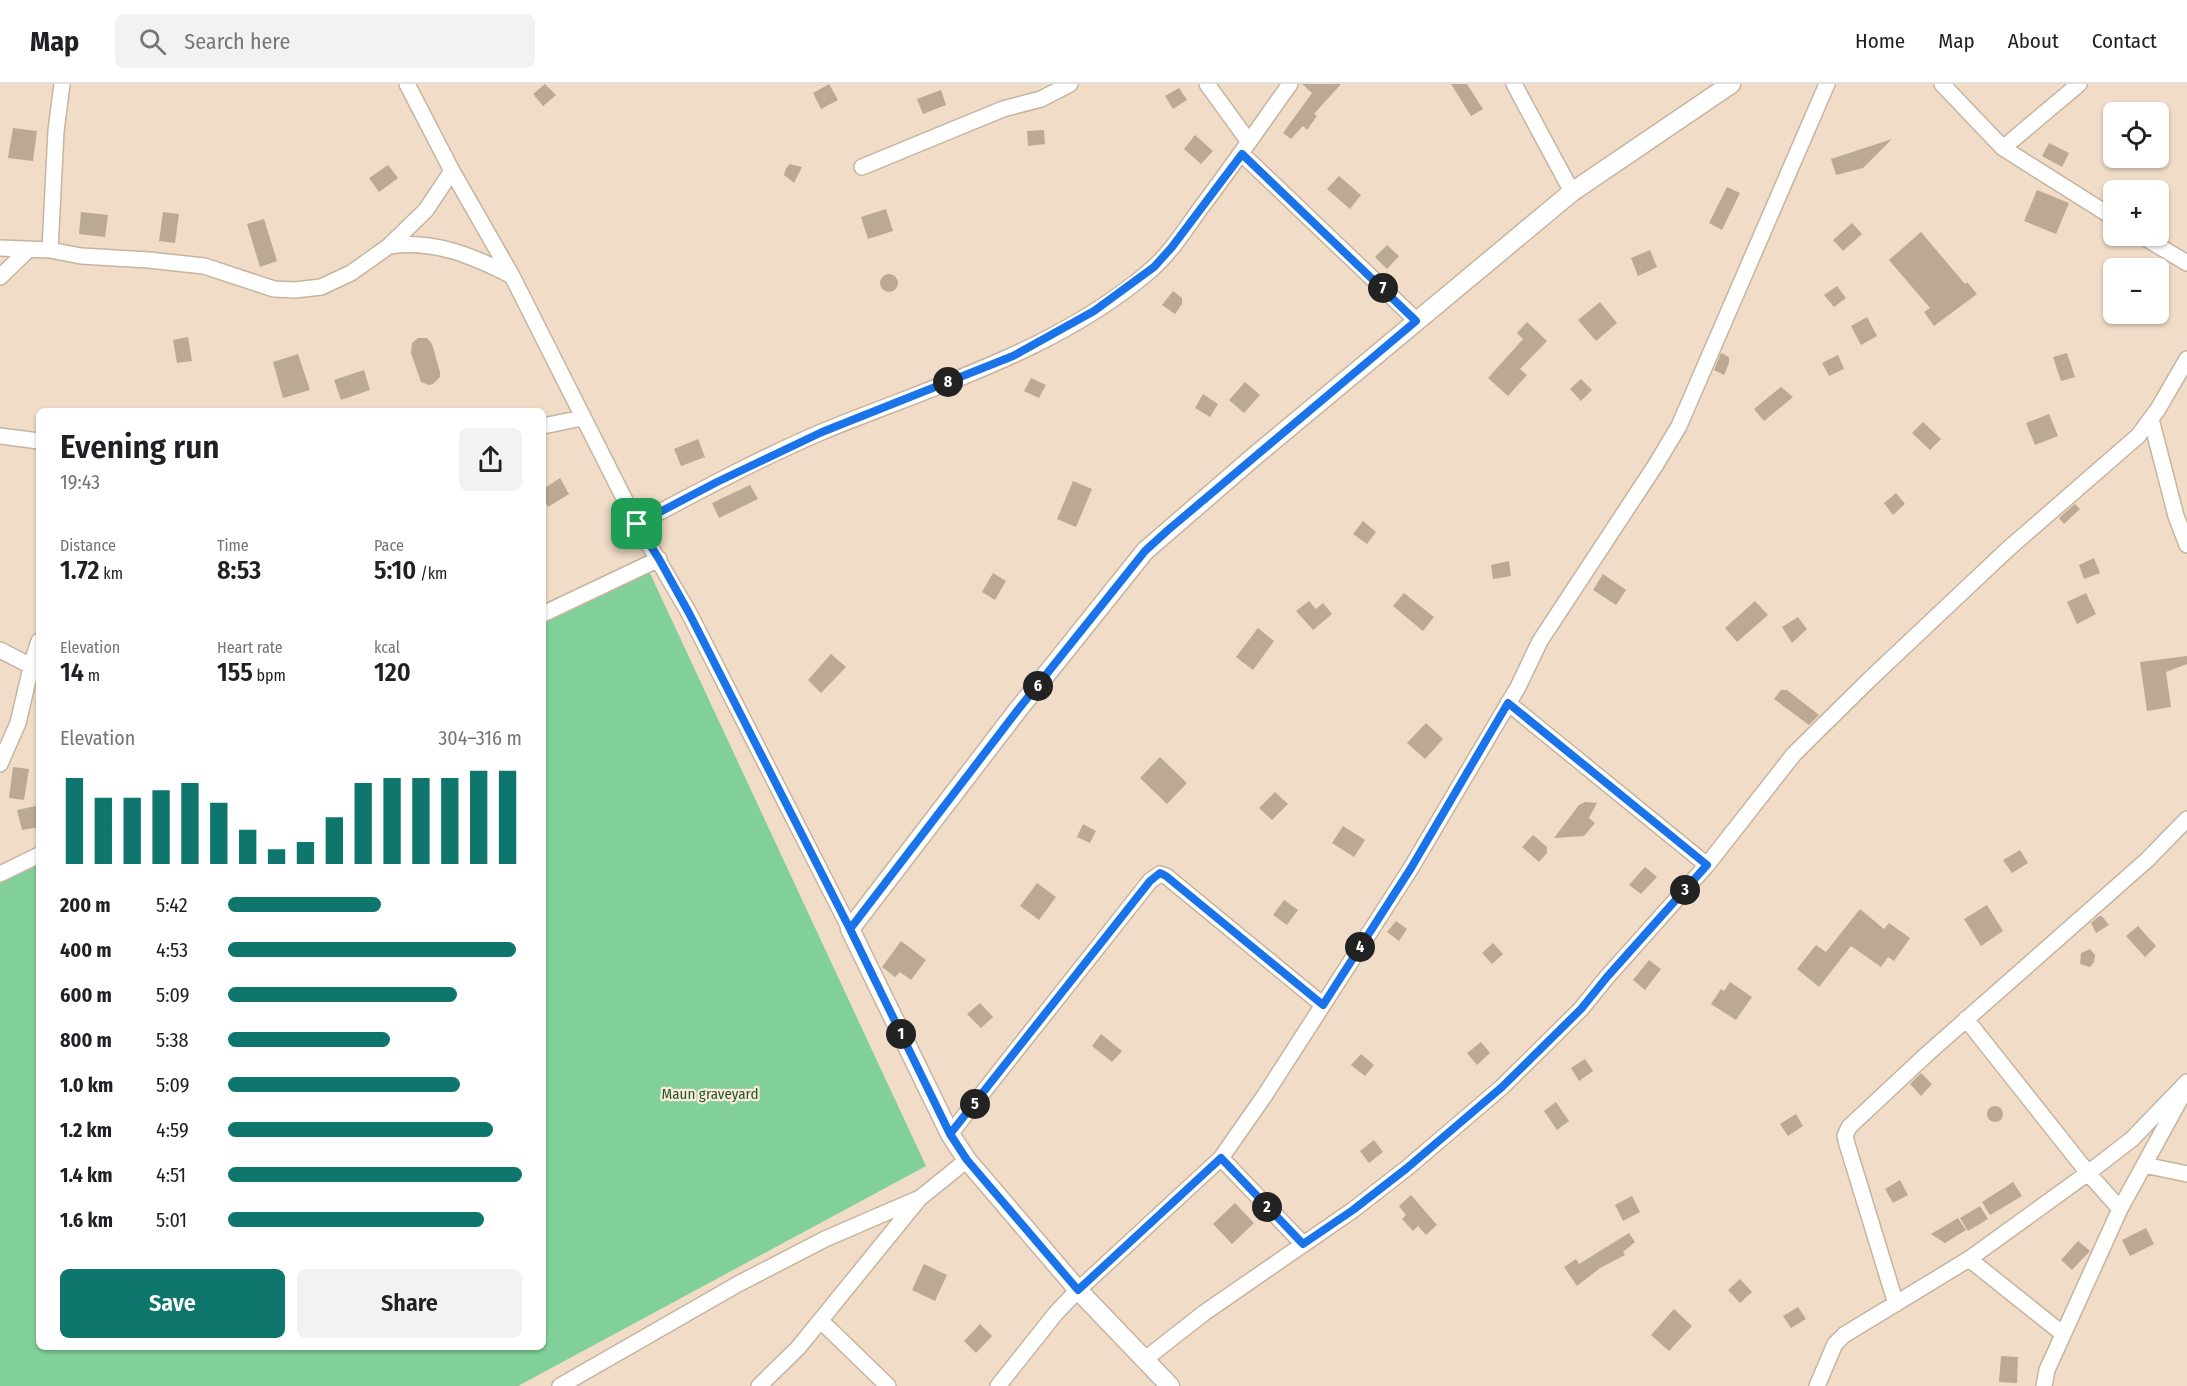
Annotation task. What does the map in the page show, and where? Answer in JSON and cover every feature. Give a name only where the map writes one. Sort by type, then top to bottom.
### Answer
[{"type":"street","points":[[50,250],[56,131],[62,84]]},
{"type":"street","points":[[407,84],[452,171],[512,276],[637,524],[689,613],[850,929],[950,1134],[967,1160],[1078,1290],[1170,1386]]},
{"type":"street","points":[[862,167],[1003,109],[1041,99],[1070,84]]},
{"type":"street","points":[[1207,84],[1246,148],[1416,321]]},
{"type":"street","points":[[637,524],[717,482],[822,432],[1013,356],[1094,311],[1133,285],[1172,247],[1246,148],[1290,84]]},
{"type":"street","points":[[1514,84],[1572,192]]},
{"type":"street","points":[[850,929],[1017,711],[1145,551],[1175,523],[1572,192],[1731,84]]},
{"type":"street","points":[[998,1386],[1078,1290],[1221,1158],[1411,868],[1508,703],[1540,641],[1679,426],[1827,84]]},
{"type":"street","points":[[1942,84],[2003,148],[2103,211]]},
{"type":"street","points":[[2003,148],[2079,84]]},
{"type":"street","points":[[0,248],[50,250],[81,256],[204,266],[274,289],[295,290],[321,287],[351,273],[389,246],[426,210],[452,171]]},
{"type":"street","points":[[389,246],[408,243],[422,244],[465,254],[512,276]]},
{"type":"street","points":[[2159,246],[2187,263]]},
{"type":"street","points":[[0,277],[28,250]]},
{"type":"street","points":[[1144,1360],[1204,1313],[1353,1210],[1407,1168],[1502,1087],[1581,1009],[1707,865],[1794,754],[2008,549],[2138,436],[2151,419],[2187,359]]},
{"type":"street","points":[[546,425],[582,418]]},
{"type":"street","points":[[2151,419],[2176,516],[2187,545]]},
{"type":"street","points":[[0,436],[36,441]]},
{"type":"street","points":[[546,613],[659,559]]},
{"type":"street","points":[[0,650],[31,666]]},
{"type":"street","points":[[0,764],[18,723],[36,650]]},
{"type":"street","points":[[1508,703],[1707,865]]},
{"type":"street","points":[[1896,1304],[1845,1136],[1849,1127],[1966,1019],[2146,860],[2187,819]]},
{"type":"street","points":[[0,874],[36,856]]},
{"type":"street","points":[[950,1134],[1150,881],[1160,873],[1323,1005]]},
{"type":"street","points":[[1966,1019],[2088,1173],[2120,1209]]},
{"type":"street","points":[[1817,1386],[1835,1344],[1844,1335],[1969,1259],[2088,1173],[2132,1139],[2187,1084]]},
{"type":"street","points":[[2044,1386],[2047,1370],[2120,1209],[2187,1084]]},
{"type":"street","points":[[1221,1158],[1303,1244]]},
{"type":"street","points":[[759,1386],[798,1348],[920,1198],[967,1160]]},
{"type":"street","points":[[2144,1165],[2187,1174]]},
{"type":"street","points":[[560,1386],[738,1284],[815,1244],[920,1198]]},
{"type":"street","points":[[1969,1259],[2063,1334]]},
{"type":"street","points":[[820,1321],[888,1386]]},
{"type":"green space","name":"Maun graveyard","points":[[648,569],[926,1166],[518,1386],[0,1386],[0,878],[36,860],[36,1350],[546,1350],[546,618]]},
{"type":"building","points":[[545,84],[556,95],[543,106],[533,94]]},
{"type":"building","points":[[829,84],[838,100],[821,109],[813,93]]},
{"type":"building","points":[[1302,84],[1341,84],[1314,114],[1317,116],[1307,130],[1303,126],[1291,139],[1283,133],[1312,93]]},
{"type":"building","points":[[1451,84],[1467,84],[1483,109],[1471,116]]},
{"type":"building","points":[[1179,88],[1187,100],[1173,109],[1165,96]]},
{"type":"building","points":[[941,90],[946,105],[923,114],[917,99]]},
{"type":"building","points":[[13,128],[37,131],[33,161],[8,158]]},
{"type":"building","points":[[1044,130],[1045,144],[1028,146],[1027,131]]},
{"type":"building","points":[[1195,135],[1213,151],[1201,164],[1184,149]]},
{"type":"building","points":[[1892,139],[1863,168],[1836,175],[1831,159]]},
{"type":"building","points":[[2049,143],[2069,153],[2062,167],[2042,156]]},
{"type":"building","points":[[790,164],[802,167],[794,183],[784,175]]},
{"type":"building","points":[[388,165],[398,178],[379,192],[369,178]]},
{"type":"building","points":[[1339,176],[1361,195],[1350,209],[1327,189]]},
{"type":"building","points":[[1727,187],[1740,193],[1722,230],[1709,223]]},
{"type":"building","points":[[2037,190],[2069,203],[2056,234],[2024,221]]},
{"type":"building","points":[[886,209],[893,231],[868,239],[861,217]]},
{"type":"building","points":[[81,212],[108,215],[105,237],[79,234]]},
{"type":"building","points":[[163,212],[179,214],[175,243],[159,241]]},
{"type":"building","points":[[264,219],[277,261],[260,267],[247,224]]},
{"type":"building","points":[[1852,223],[1862,234],[1843,251],[1833,240]]},
{"type":"building","points":[[1921,232],[1965,284],[1967,282],[1977,294],[1934,326],[1924,312],[1930,308],[1889,260]]},
{"type":"building","points":[[1387,245],[1399,256],[1387,269],[1375,257]]},
{"type":"building","points":[[1650,250],[1657,267],[1638,276],[1631,258]]},
{"type":"building","points":[[889,274],[895,277],[898,283],[895,289],[889,292],[883,289],[880,283],[883,277]]},
{"type":"building","points":[[1837,286],[1846,298],[1834,307],[1824,295]]},
{"type":"building","points":[[1173,291],[1182,298],[1182,304],[1175,314],[1162,305]]},
{"type":"building","points":[[1600,302],[1617,323],[1596,341],[1578,320]]},
{"type":"building","points":[[1867,317],[1877,336],[1861,345],[1851,326]]},
{"type":"building","points":[[1527,322],[1547,341],[1520,369],[1527,375],[1508,396],[1488,378],[1523,339],[1517,333]]},
{"type":"building","points":[[188,337],[192,361],[177,363],[173,340]]},
{"type":"building","points":[[418,338],[427,338],[432,344],[440,372],[440,377],[433,384],[421,382],[411,353],[412,343]]},
{"type":"building","points":[[1721,353],[1729,357],[1724,375],[1714,370]]},
{"type":"building","points":[[2067,353],[2075,377],[2061,381],[2053,357]]},
{"type":"building","points":[[298,354],[310,390],[283,398],[273,362]]},
{"type":"building","points":[[1838,355],[1844,369],[1829,376],[1822,363]]},
{"type":"building","points":[[364,370],[370,390],[341,400],[334,380]]},
{"type":"building","points":[[1031,378],[1046,385],[1039,398],[1024,391]]},
{"type":"building","points":[[1581,379],[1592,390],[1581,401],[1570,389]]},
{"type":"building","points":[[1245,382],[1260,395],[1244,413],[1229,400]]},
{"type":"building","points":[[1781,387],[1793,397],[1764,421],[1754,409]]},
{"type":"building","points":[[1203,394],[1218,404],[1210,417],[1195,408]]},
{"type":"building","points":[[2049,414],[2058,436],[2035,445],[2026,423]]},
{"type":"building","points":[[1923,422],[1941,439],[1930,450],[1912,433]]},
{"type":"building","points":[[698,439],[705,457],[681,466],[674,449]]},
{"type":"building","points":[[560,478],[569,494],[548,507],[546,487]]},
{"type":"building","points":[[1073,481],[1092,489],[1076,527],[1057,519]]},
{"type":"building","points":[[750,485],[758,499],[719,518],[712,503]]},
{"type":"building","points":[[1896,493],[1905,504],[1893,515],[1884,503]]},
{"type":"building","points":[[2075,504],[2080,509],[2064,524],[2059,518]]},
{"type":"building","points":[[1363,521],[1376,532],[1367,544],[1353,534]]},
{"type":"building","points":[[2094,558],[2100,573],[2084,579],[2079,565]]},
{"type":"building","points":[[1509,561],[1511,576],[1493,579],[1491,565]]},
{"type":"building","points":[[993,573],[1006,581],[995,600],[982,592]]},
{"type":"building","points":[[1603,574],[1626,590],[1616,605],[1593,590]]},
{"type":"building","points":[[1404,593],[1434,617],[1423,631],[1393,606]]},
{"type":"building","points":[[2086,593],[2096,614],[2077,624],[2067,602]]},
{"type":"building","points":[[1309,601],[1316,609],[1323,603],[1332,614],[1313,630],[1296,611]]},
{"type":"building","points":[[1755,601],[1768,615],[1737,642],[1725,628]]},
{"type":"building","points":[[1798,617],[1807,629],[1792,643],[1782,627]]},
{"type":"building","points":[[1258,628],[1274,641],[1253,670],[1236,657]]},
{"type":"building","points":[[831,654],[846,667],[821,693],[808,680]]},
{"type":"building","points":[[2187,656],[2187,664],[2166,672],[2171,707],[2147,711],[2140,662]]},
{"type":"building","points":[[1781,690],[1787,690],[1819,715],[1809,725],[1774,699]]},
{"type":"building","points":[[1426,723],[1443,739],[1425,759],[1407,743]]},
{"type":"building","points":[[1160,757],[1187,783],[1167,804],[1140,778]]},
{"type":"building","points":[[13,767],[29,769],[24,800],[9,798]]},
{"type":"building","points":[[1275,792],[1288,804],[1272,820],[1259,808]]},
{"type":"building","points":[[1585,802],[1597,803],[1589,818],[1595,823],[1584,836],[1554,838],[1579,805]]},
{"type":"building","points":[[36,806],[36,828],[22,830],[17,810]]},
{"type":"building","points":[[1083,824],[1096,831],[1090,843],[1077,837]]},
{"type":"building","points":[[1343,826],[1365,840],[1354,857],[1332,843]]},
{"type":"building","points":[[1533,835],[1547,847],[1547,853],[1539,862],[1522,847]]},
{"type":"building","points":[[2020,850],[2028,863],[2012,873],[2003,860]]},
{"type":"building","points":[[1645,867],[1657,877],[1641,894],[1629,885]]},
{"type":"building","points":[[1037,883],[1056,897],[1039,920],[1020,906]]},
{"type":"building","points":[[1284,900],[1298,910],[1287,925],[1273,915]]},
{"type":"building","points":[[1987,905],[2003,931],[1981,946],[1964,919]]},
{"type":"building","points":[[1860,909],[1884,929],[1889,923],[1910,938],[1894,961],[1888,957],[1881,967],[1851,946],[1819,987],[1797,969],[1816,945],[1826,952]]},
{"type":"building","points":[[2102,916],[2109,925],[2096,933],[2091,923]]},
{"type":"building","points":[[1396,921],[1407,929],[1399,941],[1387,932]]},
{"type":"building","points":[[2138,926],[2156,946],[2145,957],[2126,936]]},
{"type":"building","points":[[901,941],[926,960],[911,980],[900,972],[895,977],[882,967]]},
{"type":"building","points":[[1493,943],[1503,954],[1492,964],[1482,953]]},
{"type":"building","points":[[2090,949],[2095,955],[2094,962],[2090,967],[2080,964],[2081,953]]},
{"type":"building","points":[[1649,960],[1661,969],[1645,990],[1633,980]]},
{"type":"building","points":[[1730,982],[1752,997],[1736,1020],[1711,1004],[1721,989],[1724,991]]},
{"type":"building","points":[[980,1003],[993,1017],[981,1028],[967,1014]]},
{"type":"building","points":[[1101,1034],[1122,1051],[1112,1062],[1092,1046]]},
{"type":"building","points":[[1481,1042],[1490,1053],[1477,1065],[1467,1053]]},
{"type":"building","points":[[1361,1054],[1374,1065],[1365,1076],[1351,1065]]},
{"type":"building","points":[[1585,1059],[1593,1071],[1579,1081],[1571,1068]]},
{"type":"building","points":[[1921,1073],[1932,1084],[1921,1096],[1910,1084]]},
{"type":"building","points":[[1556,1102],[1569,1121],[1557,1130],[1544,1111]]},
{"type":"building","points":[[1995,1106],[2001,1108],[2003,1114],[2001,1120],[1995,1122],[1989,1120],[1987,1114],[1989,1108]]},
{"type":"building","points":[[1796,1114],[1803,1126],[1788,1136],[1780,1124]]},
{"type":"building","points":[[1374,1140],[1383,1152],[1369,1163],[1360,1151]]},
{"type":"building","points":[[1900,1180],[1908,1195],[1893,1203],[1885,1189]]},
{"type":"building","points":[[2013,1182],[2022,1196],[1990,1215],[1982,1202]]},
{"type":"building","points":[[1411,1195],[1437,1225],[1426,1235],[1418,1226],[1413,1231],[1402,1219],[1406,1215],[1399,1206]]},
{"type":"building","points":[[1632,1196],[1640,1212],[1623,1221],[1615,1205]]},
{"type":"building","points":[[1235,1203],[1254,1223],[1232,1244],[1213,1224]]},
{"type":"building","points":[[1980,1206],[1988,1219],[1968,1231],[1960,1218]]},
{"type":"building","points":[[1958,1218],[1966,1230],[1945,1243],[1931,1234]]},
{"type":"building","points":[[2146,1228],[2154,1244],[2130,1256],[2122,1240]]},
{"type":"building","points":[[1629,1233],[1635,1242],[1623,1252],[1625,1255],[1600,1268],[1577,1286],[1564,1267],[1576,1259],[1579,1264]]},
{"type":"building","points":[[2078,1241],[2090,1251],[2072,1270],[2061,1260]]},
{"type":"building","points":[[924,1264],[947,1275],[935,1301],[912,1290]]},
{"type":"building","points":[[1740,1279],[1752,1292],[1740,1303],[1728,1290]]},
{"type":"building","points":[[1798,1307],[1806,1319],[1791,1328],[1783,1316]]},
{"type":"building","points":[[1674,1309],[1692,1326],[1669,1351],[1651,1335]]},
{"type":"building","points":[[980,1324],[992,1336],[976,1353],[964,1341]]},
{"type":"building","points":[[2001,1356],[2018,1357],[2017,1383],[1999,1382]]},
{"type":"route","points":[[637,524],[689,613],[850,929],[950,1134],[967,1160],[1078,1290],[1221,1158],[1303,1244],[1353,1210],[1407,1168],[1502,1087],[1581,1009],[1707,865],[1508,703],[1411,868],[1323,1005],[1160,873],[1150,881],[950,1134],[864,961],[850,929],[1017,711],[1145,551],[1416,321],[1242,154],[1172,247],[1154,267],[1133,285],[1094,311],[1013,356],[822,432],[717,482],[637,524]]}]
